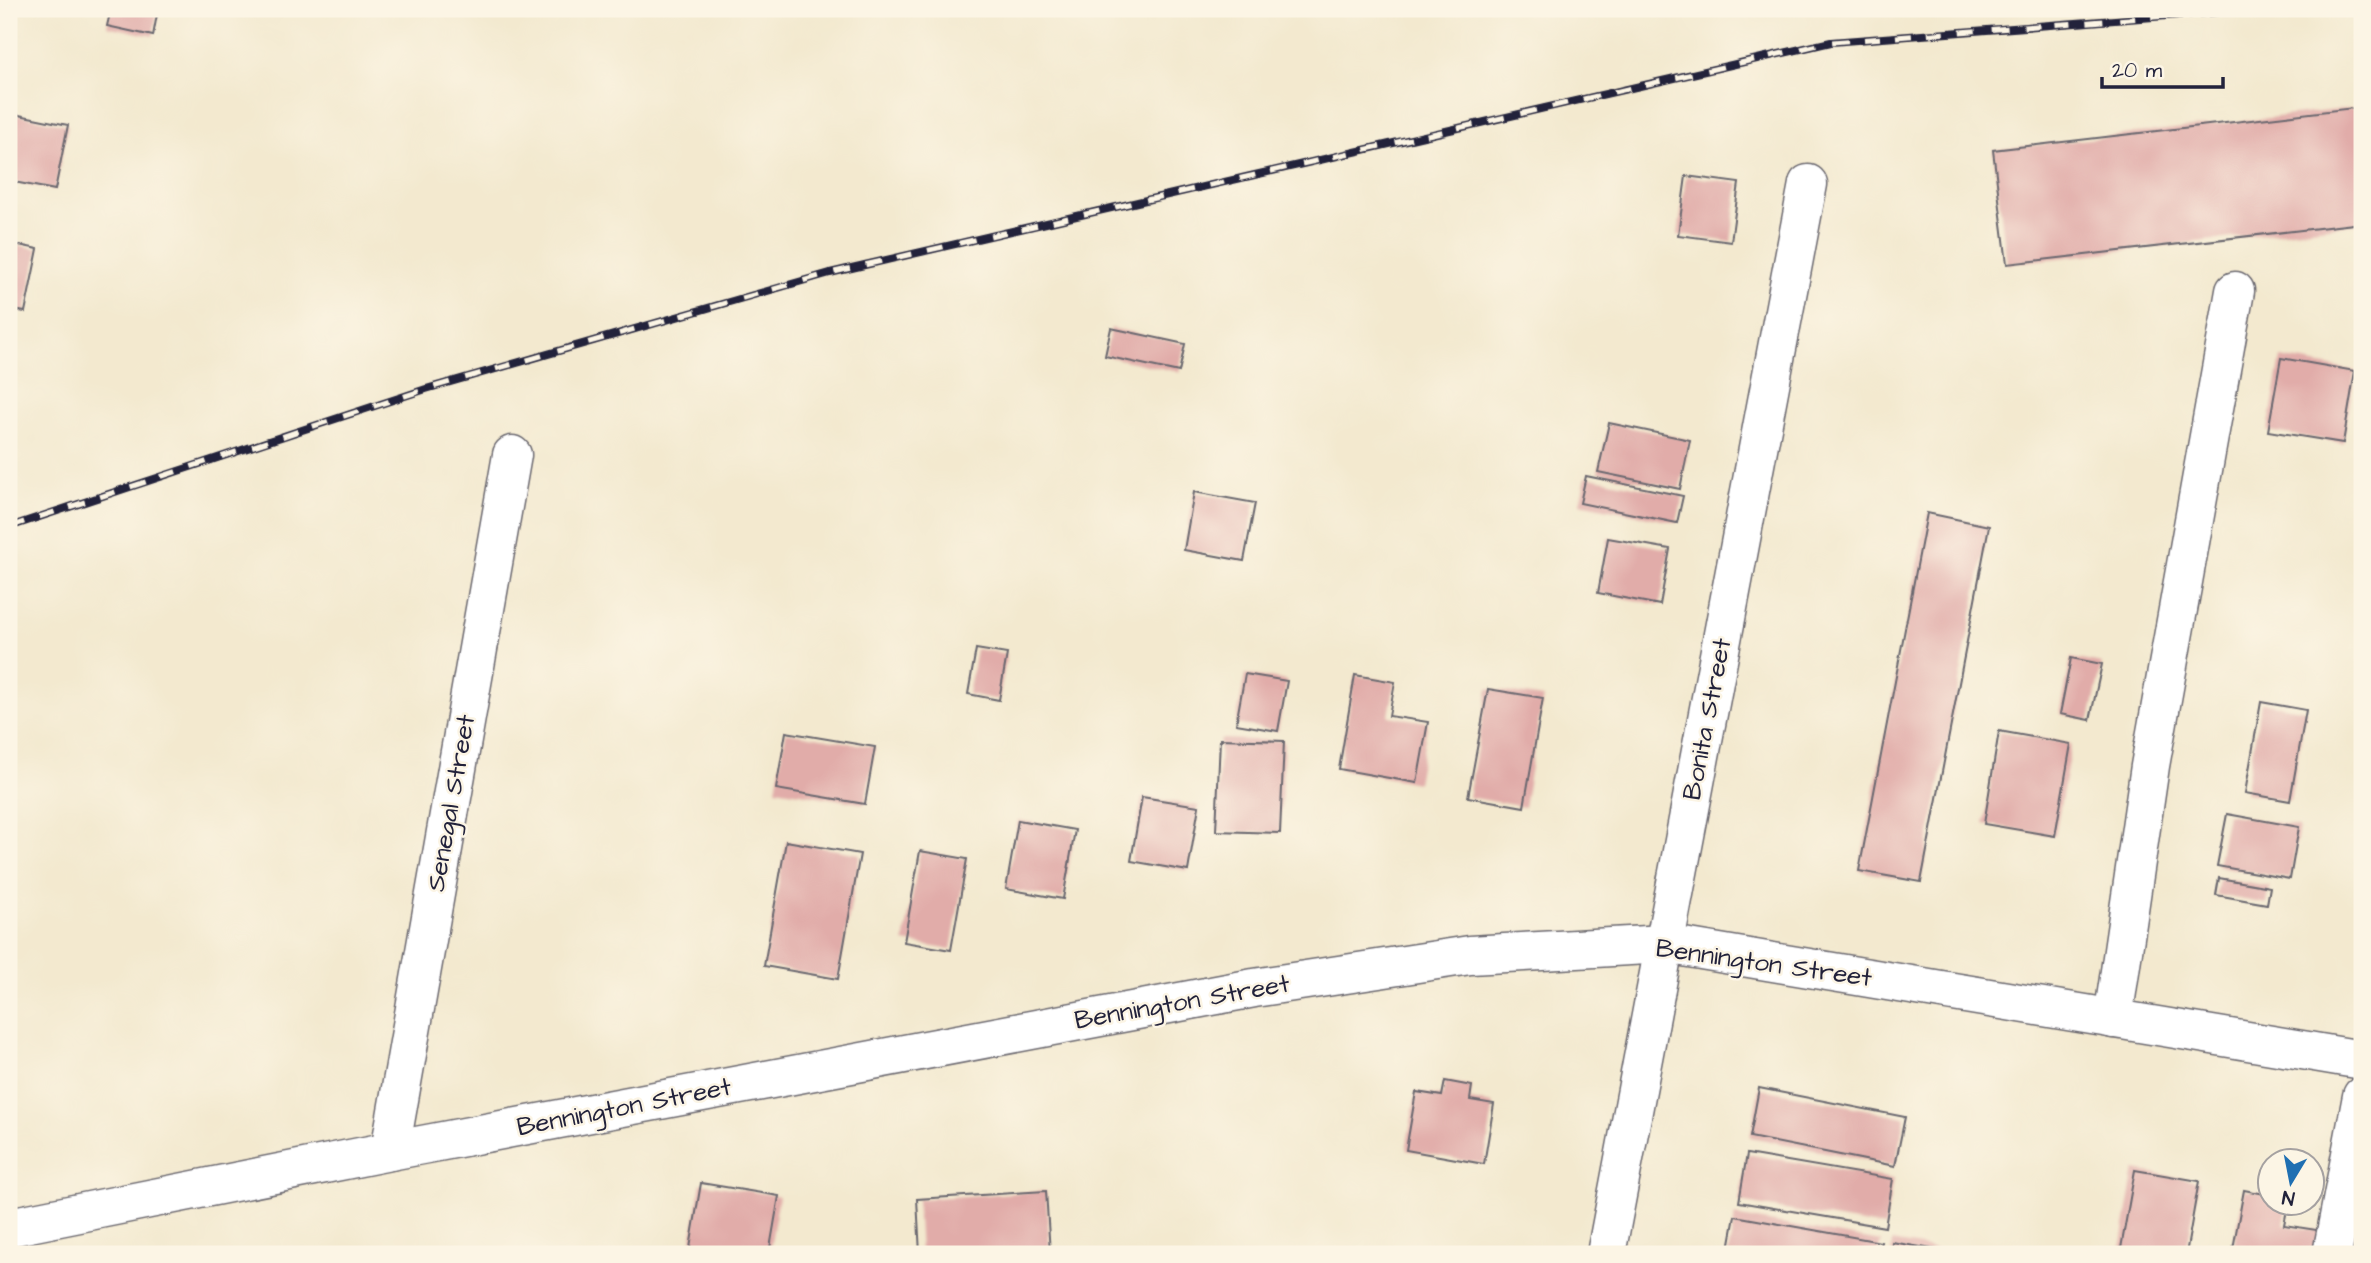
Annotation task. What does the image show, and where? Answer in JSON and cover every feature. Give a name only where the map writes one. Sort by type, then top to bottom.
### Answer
[{"type":"street","name":"Bonita Street","points":[[1606,1254],[1808,184]]},
{"type":"street","points":[[2113,1019],[2150,766],[2235,291]]},
{"type":"street","name":"Senegal Street","points":[[390,1151],[512,454]]},
{"type":"street","name":"Bennington Street","points":[[9,1227],[390,1151],[1254,988],[1469,955],[1665,944],[2362,1060]]},
{"type":"street","points":[[2332,1254],[2362,1096]]},
{"type":"building","points":[[111,9],[158,9],[153,36],[107,26]]},
{"type":"building","points":[[2362,107],[2362,223],[2007,264],[1993,150]]},
{"type":"building","points":[[9,113],[68,125],[55,190],[9,181],[14,157],[9,156]]},
{"type":"building","points":[[1686,176],[1739,183],[1731,242],[1678,235]]},
{"type":"building","points":[[9,243],[38,249],[25,312],[9,309]]},
{"type":"building","points":[[1111,328],[1185,344],[1179,372],[1105,356]]},
{"type":"building","points":[[2281,358],[2355,371],[2343,443],[2268,431]]},
{"type":"building","points":[[1609,423],[1690,440],[1680,489],[1598,472]]},
{"type":"building","points":[[1586,476],[1683,496],[1677,523],[1580,503]]},
{"type":"building","points":[[1194,492],[1255,503],[1244,561],[1184,550]]},
{"type":"building","points":[[1927,513],[1989,526],[1921,882],[1859,871]]},
{"type":"building","points":[[1608,538],[1670,549],[1660,605],[1598,593]]},
{"type":"building","points":[[976,649],[1007,654],[999,700],[968,694]]},
{"type":"building","points":[[2071,658],[2102,664],[2090,720],[2060,714]]},
{"type":"building","points":[[1245,674],[1287,681],[1278,731],[1236,724]]},
{"type":"building","points":[[1355,675],[1395,682],[1389,716],[1428,722],[1417,783],[1339,769]]},
{"type":"building","points":[[1488,689],[1543,698],[1524,807],[1468,797]]},
{"type":"building","points":[[2261,702],[2306,710],[2290,801],[2245,793]]},
{"type":"building","points":[[1999,731],[2071,744],[2055,836],[1984,824]]},
{"type":"building","points":[[786,732],[875,747],[865,804],[776,789]]},
{"type":"building","points":[[1220,739],[1284,741],[1280,833],[1216,831]]},
{"type":"building","points":[[1142,797],[1199,806],[1188,871],[1131,861]]},
{"type":"building","points":[[2227,814],[2299,827],[2290,879],[2217,866]]},
{"type":"building","points":[[1018,820],[1075,830],[1063,899],[1006,889]]},
{"type":"building","points":[[786,841],[860,854],[838,979],[764,966]]},
{"type":"building","points":[[920,851],[967,859],[951,950],[904,942]]},
{"type":"building","points":[[2219,878],[2270,887],[2267,904],[2216,895]]},
{"type":"building","points":[[1445,1081],[1472,1086],[1470,1100],[1494,1104],[1484,1164],[1406,1150],[1416,1092],[1442,1096]]},
{"type":"building","points":[[1759,1088],[1905,1117],[1895,1166],[1750,1137]]},
{"type":"building","points":[[1747,1154],[1893,1179],[1885,1227],[1739,1202]]},
{"type":"building","points":[[2135,1170],[2199,1181],[2186,1254],[2120,1254]]},
{"type":"building","points":[[701,1183],[779,1196],[769,1254],[689,1254]]},
{"type":"building","points":[[2244,1190],[2256,1192],[2256,1218],[2285,1218],[2284,1225],[2323,1231],[2319,1254],[2232,1254]]},
{"type":"building","points":[[1046,1191],[1050,1253],[920,1254],[917,1199]]},
{"type":"building","points":[[1735,1216],[1881,1242],[1878,1254],[1728,1254]]},
{"type":"building","points":[[1892,1242],[1955,1253],[1955,1254],[1891,1254]]},
{"type":"railway","points":[[9,527],[426,389],[830,273],[1831,42],[2257,9]]}]
